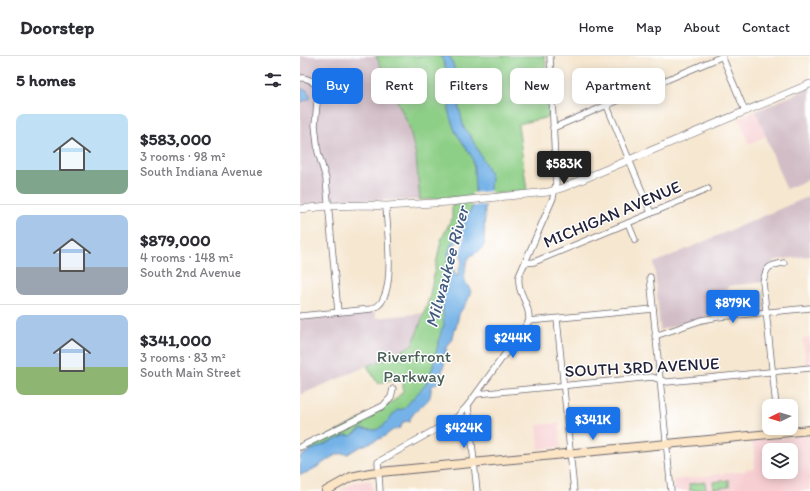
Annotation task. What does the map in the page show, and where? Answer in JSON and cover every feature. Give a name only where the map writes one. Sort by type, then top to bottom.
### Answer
[{"type":"main road","points":[[798,430],[810,430]]},
{"type":"main road","points":[[326,491],[351,477],[378,472],[762,433]]},
{"type":"street","points":[[380,491],[378,462],[456,418],[477,394],[530,320],[530,312],[519,290],[519,276],[553,198],[556,183],[550,56]]},
{"type":"street","points":[[553,128],[723,56],[745,111]]},
{"type":"street","points":[[300,78],[310,80],[317,86],[318,92],[315,125],[318,152],[326,179],[338,312]]},
{"type":"street","points":[[300,209],[328,206],[386,206],[494,198],[548,192],[810,84]]},
{"type":"street","points":[[607,106],[651,213]]},
{"type":"street","name":"MICHIGAN AVENUE","points":[[525,262],[534,262],[628,224],[708,189]]},
{"type":"street","points":[[300,316],[371,309],[378,306],[383,300],[387,290],[390,265],[386,206]]},
{"type":"street","points":[[628,224],[635,240]]},
{"type":"street","points":[[775,399],[763,282],[765,271],[773,264],[784,263]]},
{"type":"street","points":[[650,277],[671,491]]},
{"type":"street","points":[[655,336],[718,316],[810,308]]},
{"type":"street","points":[[530,320],[557,319],[653,309]]},
{"type":"street","points":[[557,319],[574,491]]},
{"type":"street","name":"SOUTH 3RD AVENUE","points":[[477,394],[652,377],[667,382],[810,368]]},
{"type":"street","points":[[300,447],[383,406],[391,397],[393,389]]},
{"type":"street","points":[[468,405],[477,491]]},
{"type":"shaded area","points":[[300,56],[376,56],[382,68],[371,68],[371,104],[399,104],[409,126],[416,156],[420,200],[364,200],[300,205]]},
{"type":"shaded area","points":[[810,88],[810,179],[786,189],[756,111]]},
{"type":"shaded area","points":[[756,111],[766,136],[749,144],[739,118]]},
{"type":"shaded area","points":[[810,196],[810,256],[776,260],[764,272],[764,282],[729,286],[715,299],[717,314],[660,330],[654,263]]},
{"type":"shaded area","points":[[375,312],[376,318],[424,313],[413,344],[393,356],[300,395],[300,319]]},
{"type":"shaded area","points":[[810,338],[810,365],[806,366],[803,339]]},
{"type":"shaded area","points":[[559,423],[561,447],[539,449],[537,425]]},
{"type":"shaded area","points":[[810,435],[810,491],[674,491],[673,480],[746,471],[746,469],[755,468],[753,440]]},
{"type":"shaded area","points":[[371,480],[373,491],[339,491],[355,482]]},
{"type":"green space","points":[[376,56],[545,56],[546,68],[510,68],[510,104],[548,104],[549,117],[518,124],[527,191],[420,200],[416,156],[409,126],[399,104],[427,104],[427,68],[382,68]]},
{"type":"green space","name":"Riverfront Parkway","points":[[473,203],[467,221],[450,255],[445,324],[432,372],[426,386],[388,424],[377,430],[352,436],[311,452],[309,449],[315,443],[388,405],[403,391],[403,383],[400,379],[395,378],[378,384],[367,366],[393,356],[413,344],[429,299],[441,240],[452,218],[452,205]]},
{"type":"green space","points":[[729,480],[729,487],[714,489],[713,482]]},
{"type":"green space","points":[[705,482],[706,490],[690,491],[689,484]]},
{"type":"water","points":[[441,56],[450,56],[454,68],[446,68]]},
{"type":"water","points":[[300,89],[307,90],[310,95],[310,99],[300,102]]},
{"type":"water","points":[[449,104],[459,104],[464,128],[471,137],[489,171],[491,178],[490,190],[485,207],[484,245],[481,250],[470,256],[466,264],[464,280],[471,291],[468,300],[459,314],[456,328],[454,329],[451,341],[446,349],[446,358],[441,375],[442,379],[432,386],[429,399],[409,421],[403,422],[400,428],[348,454],[344,453],[336,455],[300,475],[300,457],[311,450],[347,435],[351,436],[361,429],[376,430],[384,425],[397,410],[403,409],[426,384],[427,378],[432,370],[442,328],[444,327],[442,296],[444,290],[445,268],[449,257],[448,253],[452,242],[459,234],[466,217],[473,207],[475,189],[472,157],[455,131],[449,114]],"holes":[[[473,229],[470,238],[461,251],[462,260],[458,276],[456,276],[452,258],[455,244],[460,237]]]},
{"type":"pier","points":[[492,191],[488,205],[471,206],[472,193]]},
{"type":"waterway","name":"Milwaukee River","points":[[465,252],[473,221]]}]
